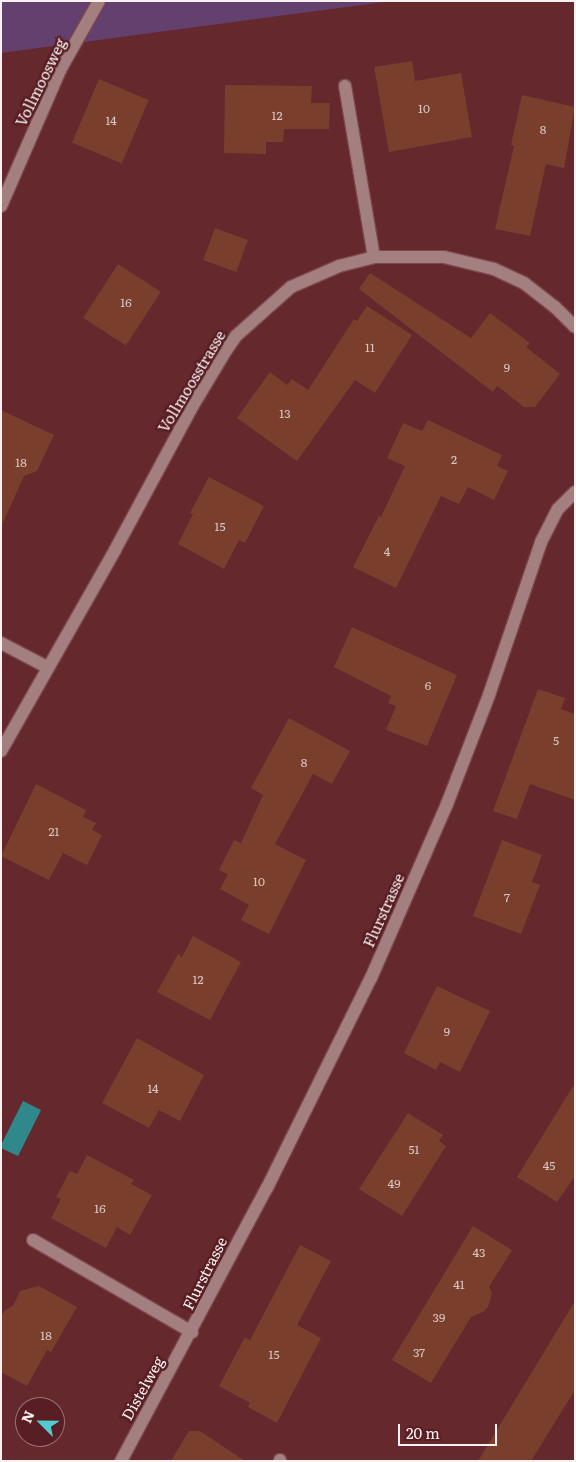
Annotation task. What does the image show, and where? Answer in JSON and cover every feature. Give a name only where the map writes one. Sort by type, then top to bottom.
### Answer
[{"type":"street","name":"Vollmoosweg","points":[[1,206],[60,70],[99,1]]},
{"type":"street","points":[[345,86],[374,257]]},
{"type":"street","name":"Vollmoosstrasse","points":[[1,751],[115,550],[192,407],[236,336],[291,287],[339,266],[374,257],[444,256],[494,269],[524,283],[555,307],[575,327]]},
{"type":"street","name":"Flurstrasse","points":[[192,1332],[267,1188],[371,978],[447,804],[489,695],[542,542],[558,509],[575,492]]},
{"type":"street","points":[[1,642],[47,667]]},
{"type":"street","points":[[33,1240],[192,1332]]},
{"type":"street","name":"Distelweg","points":[[121,1461],[192,1332]]},
{"type":"shaded area","points":[[1,1],[392,1],[1,53]]},
{"type":"water","points":[[23,1101],[41,1110],[18,1156],[1,1148],[1,1145]]},
{"type":"building","points":[[412,61],[415,81],[461,73],[472,137],[389,152],[374,67]]},
{"type":"building","points":[[99,79],[149,100],[122,164],[72,143]]},
{"type":"building","points":[[225,85],[312,86],[311,103],[330,103],[329,129],[284,129],[283,142],[266,142],[266,154],[224,153]]},
{"type":"building","points":[[522,95],[575,107],[564,168],[546,164],[530,236],[495,229],[514,146],[511,145]]},
{"type":"building","points":[[215,228],[248,240],[236,272],[203,260]]},
{"type":"building","points":[[118,264],[161,292],[126,345],[83,318]]},
{"type":"building","points":[[370,273],[471,338],[490,313],[530,343],[526,347],[560,374],[535,407],[524,407],[497,386],[493,392],[359,289]]},
{"type":"building","points":[[367,306],[412,335],[375,393],[355,380],[297,461],[237,418],[270,372],[287,385],[292,379],[308,390],[354,319],[357,321]]},
{"type":"building","points":[[1,410],[54,435],[37,471],[24,476],[1,527]]},
{"type":"building","points":[[428,420],[502,455],[497,466],[508,471],[494,500],[468,487],[459,504],[441,496],[396,588],[353,567],[379,516],[381,517],[405,466],[387,458],[403,423],[422,431]]},
{"type":"building","points":[[209,477],[264,506],[245,543],[239,540],[224,569],[178,544],[193,514],[190,513]]},
{"type":"building","points":[[352,627],[457,675],[427,746],[386,730],[396,706],[388,703],[391,696],[334,667]]},
{"type":"building","points":[[538,689],[565,698],[561,709],[575,714],[575,800],[530,784],[517,819],[493,811]]},
{"type":"building","points":[[289,718],[350,751],[332,784],[313,774],[275,844],[306,860],[269,934],[241,920],[249,905],[220,889],[228,874],[219,870],[234,840],[241,843],[263,795],[251,788]]},
{"type":"building","points":[[36,784],[86,810],[83,817],[96,823],[92,830],[102,835],[87,865],[63,853],[49,880],[1,856]]},
{"type":"building","points":[[502,840],[542,855],[532,882],[540,885],[521,934],[473,916]]},
{"type":"building","points":[[193,936],[241,962],[210,1020],[157,992],[178,954],[182,957]]},
{"type":"building","points":[[437,986],[490,1011],[460,1072],[440,1062],[436,1070],[404,1053]]},
{"type":"building","points":[[137,1038],[204,1075],[180,1121],[159,1110],[149,1128],[102,1103]]},
{"type":"building","points":[[575,1083],[575,1176],[557,1202],[517,1177]]},
{"type":"building","points":[[408,1113],[443,1135],[439,1141],[446,1146],[402,1216],[359,1189]]},
{"type":"building","points":[[87,1155],[134,1180],[131,1184],[152,1195],[130,1235],[117,1227],[106,1248],[51,1218],[61,1199],[56,1197],[70,1171],[77,1174]]},
{"type":"building","points":[[473,1226],[512,1250],[489,1287],[492,1293],[488,1307],[483,1312],[471,1317],[431,1383],[392,1360]]},
{"type":"building","points":[[300,1245],[331,1261],[297,1325],[321,1338],[277,1423],[248,1407],[250,1403],[219,1386],[245,1337],[250,1340]]},
{"type":"building","points":[[39,1286],[77,1307],[51,1352],[47,1350],[27,1386],[1,1372],[1,1317],[5,1310],[13,1306],[20,1291]]},
{"type":"building","points":[[575,1301],[575,1390],[531,1461],[478,1461]]},
{"type":"building","points":[[189,1431],[200,1431],[245,1461],[171,1461]]}]
